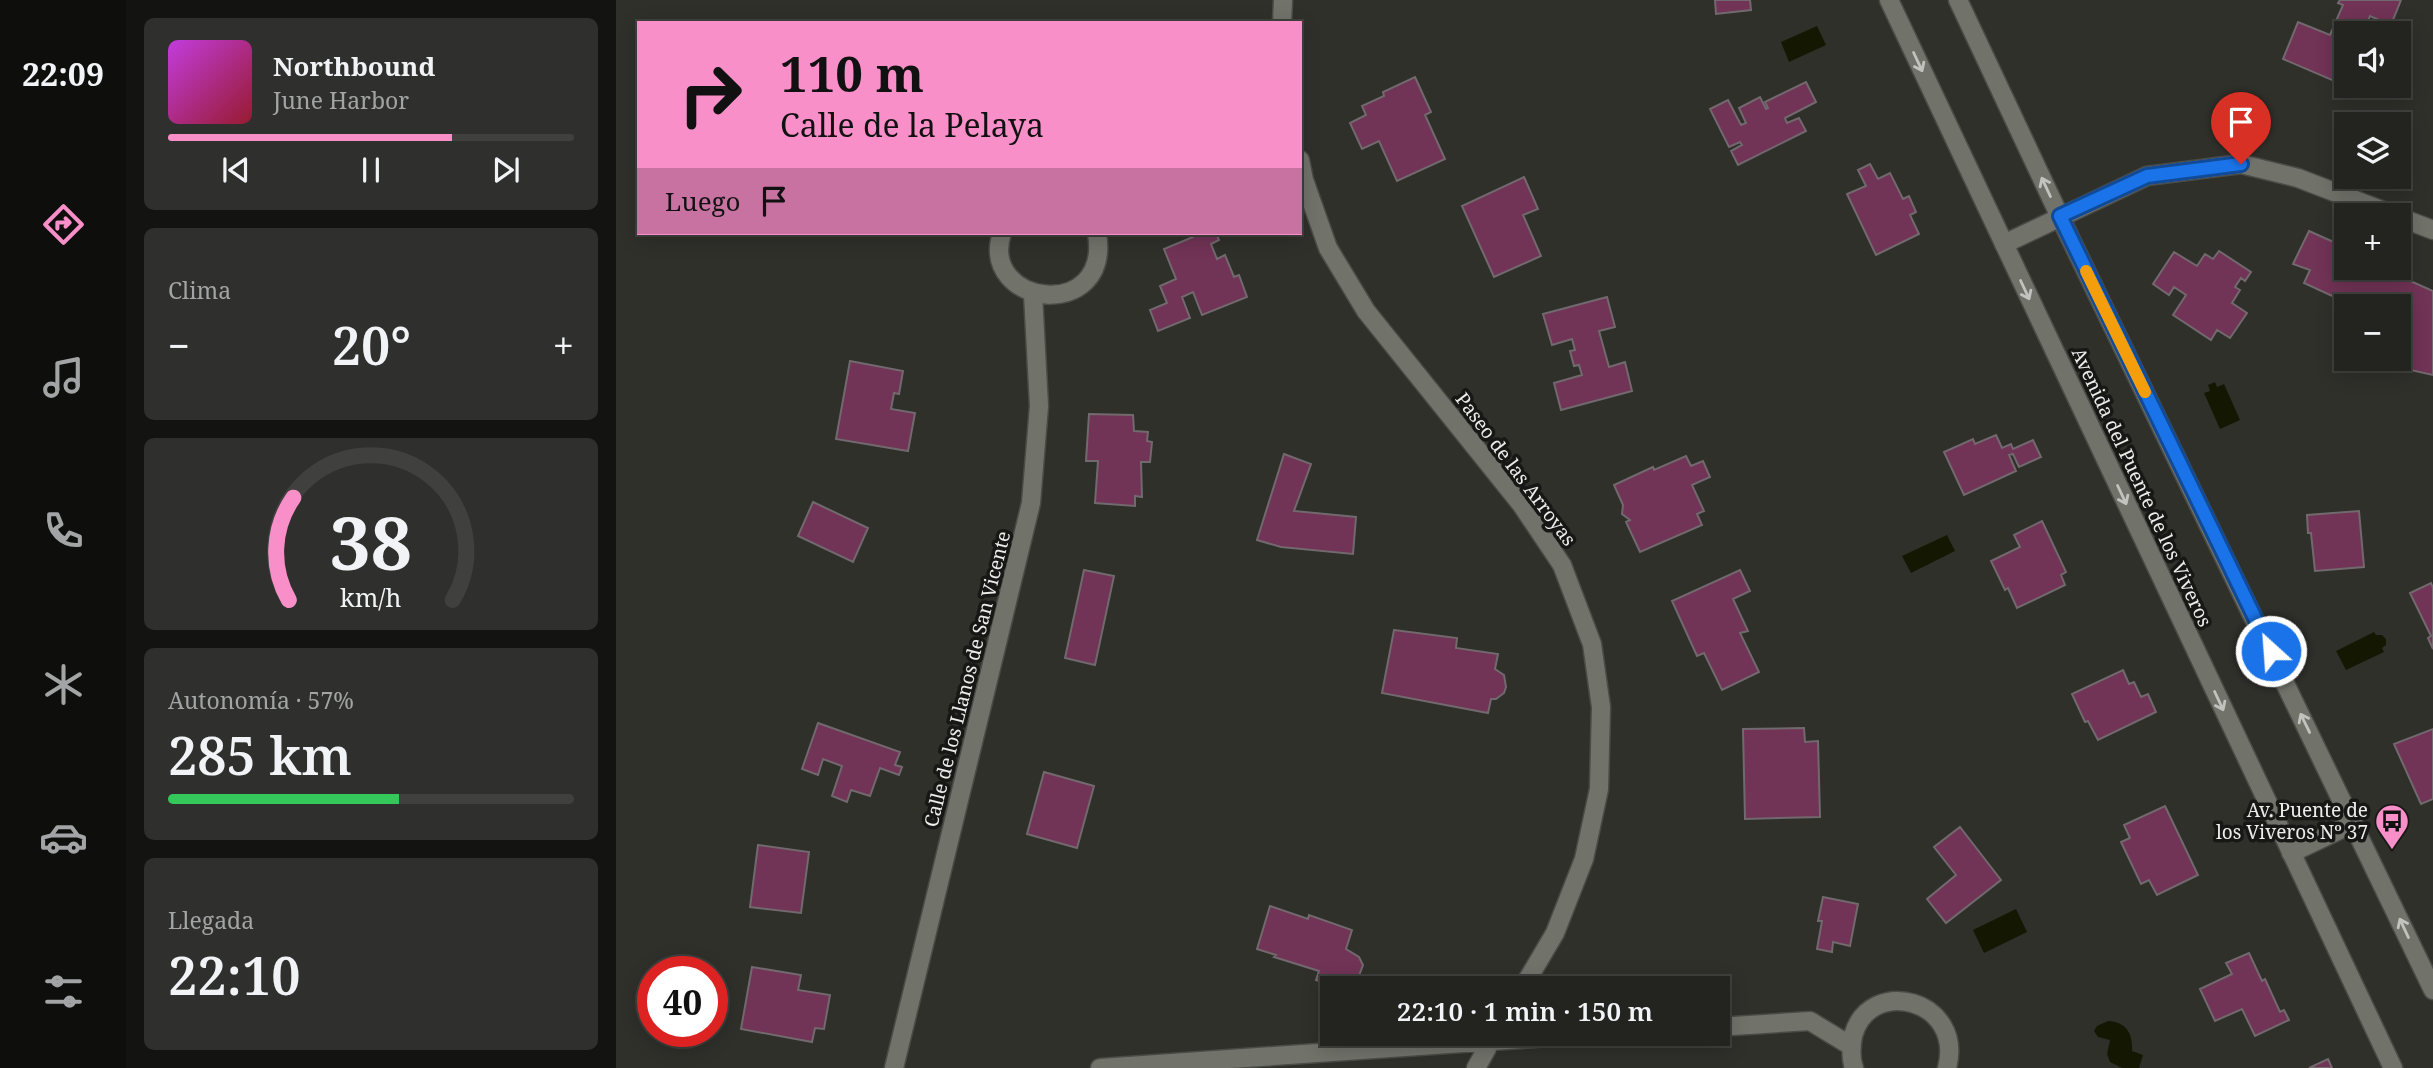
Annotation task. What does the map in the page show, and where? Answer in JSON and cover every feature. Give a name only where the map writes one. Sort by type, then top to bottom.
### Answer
[{"type":"street","points":[[1282,21],[1283,0]]},
{"type":"street","name":"Avenida del Puente de los Viveros","points":[[1889,0],[2393,1068]]},
{"type":"street","points":[[1958,0],[2433,989]]},
{"type":"street","points":[[2004,244],[2147,176],[2241,164],[2298,178],[2363,203]]},
{"type":"street","name":"Paseo de las Arroyas","points":[[1302,170],[1334,259],[1366,311],[1521,504],[1562,565],[1592,644],[1601,707],[1599,789],[1584,859],[1555,933],[1530,976]]},
{"type":"street","points":[[2411,222],[2433,230]]},
{"type":"street","points":[[1001,235],[1000,257],[1007,272],[1018,285],[1032,294],[1048,296],[1064,294],[1078,288],[1090,277],[1098,255],[1097,235]]},
{"type":"street","name":"Calle de los Llanos de San Vicente","points":[[894,1068],[1031,503],[1039,406],[1032,294]]},
{"type":"street","points":[[2291,853],[2354,823]]},
{"type":"street","points":[[1854,1068],[1851,1046],[1855,1030],[1865,1015],[1880,1005],[1896,1001],[1913,1002],[1929,1010],[1941,1022],[1949,1037],[1951,1054],[1947,1068]]},
{"type":"street","points":[[1730,1026],[1810,1021],[1851,1046]]},
{"type":"street","points":[[1100,1068],[1379,1046]]},
{"type":"street","points":[[1476,1068],[1488,1046]]},
{"type":"shaded area","points":[[1817,26],[1826,45],[1789,62],[1781,42]]},
{"type":"shaded area","points":[[2215,382],[2217,387],[2224,384],[2240,420],[2220,429],[2204,393],[2210,391],[2208,385]]},
{"type":"shaded area","points":[[1947,535],[1955,551],[1911,573],[1902,556]]},
{"type":"shaded area","points":[[2374,632],[2386,639],[2386,645],[2382,648],[2384,652],[2346,670],[2336,651]]},
{"type":"shaded area","points":[[2016,909],[2027,932],[1984,953],[1973,930]]},
{"type":"shaded area","points":[[2108,1021],[2124,1026],[2130,1034],[2132,1051],[2143,1055],[2139,1068],[2122,1068],[2110,1062],[2107,1054],[2110,1040],[2098,1037],[2094,1031],[2097,1026]]},
{"type":"building","points":[[1715,0],[1750,0],[1751,10],[1716,14]]},
{"type":"building","points":[[2340,0],[2401,0],[2393,21],[2382,21],[2370,16],[2368,21],[2336,21],[2343,5],[2338,3]]},
{"type":"building","points":[[2298,22],[2330,35],[2334,26],[2334,81],[2283,59]]},
{"type":"building","points":[[1415,77],[1431,112],[1425,115],[1445,159],[1397,181],[1379,141],[1362,149],[1350,123],[1366,115],[1362,106],[1384,96],[1383,92]]},
{"type":"building","points":[[1806,82],[1816,102],[1785,118],[1787,123],[1799,118],[1806,131],[1738,165],[1731,151],[1742,145],[1740,142],[1729,147],[1710,109],[1728,100],[1741,125],[1746,123],[1739,108],[1760,97],[1766,109],[1768,108],[1765,102]]},
{"type":"building","points":[[1870,164],[1878,179],[1890,173],[1903,199],[1909,196],[1916,212],[1910,215],[1919,234],[1876,255],[1847,194],[1866,186],[1858,170]]},
{"type":"building","points":[[1524,177],[1538,209],[1523,215],[1541,256],[1494,277],[1462,206]]},
{"type":"building","points":[[2309,231],[2334,242],[2334,280],[2408,280],[2433,291],[2433,375],[2411,370],[2411,294],[2334,294],[2334,297],[2304,283],[2310,270],[2293,264]]},
{"type":"building","points":[[1192,235],[1217,235],[1219,240],[1211,244],[1217,259],[1225,255],[1234,277],[1239,275],[1247,297],[1202,315],[1193,292],[1182,297],[1190,318],[1158,331],[1150,310],[1167,303],[1160,286],[1176,279],[1164,249],[1193,237]]},
{"type":"building","points":[[2219,251],[2251,272],[2245,281],[2241,278],[2235,287],[2240,290],[2232,303],[2247,313],[2230,338],[2217,330],[2211,340],[2173,315],[2186,295],[2174,287],[2169,295],[2153,284],[2174,252],[2197,266],[2205,254],[2213,259]]},
{"type":"building","points":[[1607,297],[1615,327],[1599,331],[1609,367],[1625,362],[1632,391],[1561,410],[1554,383],[1582,375],[1579,365],[1574,366],[1570,351],[1575,350],[1572,339],[1552,345],[1543,314]]},
{"type":"building","points":[[850,361],[903,371],[899,394],[894,393],[891,409],[915,413],[908,451],[836,439]]},
{"type":"building","points":[[1089,414],[1133,415],[1134,431],[1148,432],[1147,441],[1152,442],[1150,462],[1141,462],[1142,497],[1135,496],[1135,506],[1095,503],[1098,461],[1086,461]]},
{"type":"building","points":[[1996,435],[2002,448],[2011,444],[2013,449],[2033,440],[2041,457],[2019,467],[2013,454],[2009,455],[2016,471],[1964,495],[1944,452],[1973,439],[1975,444]]},
{"type":"building","points":[[1284,454],[1311,464],[1294,511],[1356,517],[1353,554],[1281,547],[1257,540]]},
{"type":"building","points":[[1686,456],[1691,466],[1703,461],[1710,477],[1692,485],[1704,511],[1697,514],[1702,525],[1640,552],[1626,522],[1630,520],[1622,514],[1623,505],[1614,485],[1653,467],[1654,470]]},
{"type":"building","points":[[813,502],[868,528],[853,562],[798,536]]},
{"type":"building","points":[[2359,511],[2364,567],[2315,571],[2307,515]]},
{"type":"building","points":[[2042,521],[2066,572],[2061,575],[2065,585],[2017,608],[1991,561],[2020,547],[2014,535]]},
{"type":"building","points":[[1084,570],[1114,576],[1095,665],[1065,658]]},
{"type":"building","points":[[1740,570],[1750,591],[1733,599],[1748,631],[1740,633],[1759,672],[1722,690],[1704,653],[1697,656],[1672,601]]},
{"type":"building","points":[[2431,583],[2433,649],[2428,638],[2431,636],[2410,593]]},
{"type":"building","points":[[1394,630],[1457,638],[1456,648],[1498,654],[1495,669],[1504,675],[1504,693],[1491,699],[1488,713],[1382,693]]},
{"type":"building","points":[[2123,670],[2129,684],[2134,682],[2141,697],[2148,694],[2156,712],[2098,740],[2088,721],[2085,722],[2072,694]]},
{"type":"building","points":[[818,723],[900,752],[895,765],[902,767],[899,775],[880,768],[870,796],[851,790],[847,802],[832,796],[842,766],[823,759],[818,775],[802,769]]},
{"type":"building","points":[[1804,728],[1805,742],[1818,741],[1820,817],[1745,819],[1743,729]]},
{"type":"building","points":[[2433,729],[2433,799],[2421,804],[2394,744]]},
{"type":"building","points":[[1044,772],[1094,786],[1077,848],[1027,834]]},
{"type":"building","points":[[2165,806],[2198,875],[2157,895],[2149,880],[2141,884],[2121,842],[2130,838],[2124,825]]},
{"type":"building","points":[[1960,827],[2001,880],[1946,923],[1927,899],[1956,875],[1934,847]]},
{"type":"building","points":[[758,845],[809,852],[801,913],[750,907]]},
{"type":"building","points":[[1823,897],[1858,904],[1850,946],[1833,942],[1832,952],[1817,949],[1822,921],[1818,921]]},
{"type":"building","points":[[1270,906],[1308,919],[1309,915],[1352,930],[1346,949],[1359,957],[1363,965],[1359,976],[1320,976],[1320,981],[1316,980],[1319,971],[1257,949]]},
{"type":"building","points":[[2249,953],[2280,1012],[2284,1010],[2289,1020],[2255,1036],[2242,1009],[2215,1021],[2200,989],[2232,974],[2226,963]]},
{"type":"building","points":[[752,967],[801,975],[798,990],[830,995],[824,1029],[815,1028],[812,1042],[741,1029]]},
{"type":"building","points":[[2328,1059],[2332,1068],[2309,1068]]},
{"type":"slow traffic","points":[[2086,271],[2145,392]]},
{"type":"place","name":"Av. Puente de los Viveros Nº 37","points":[[2392,851]]},
{"type":"route","points":[[2241,164],[2147,176],[2060,216],[2271,651]]}]
